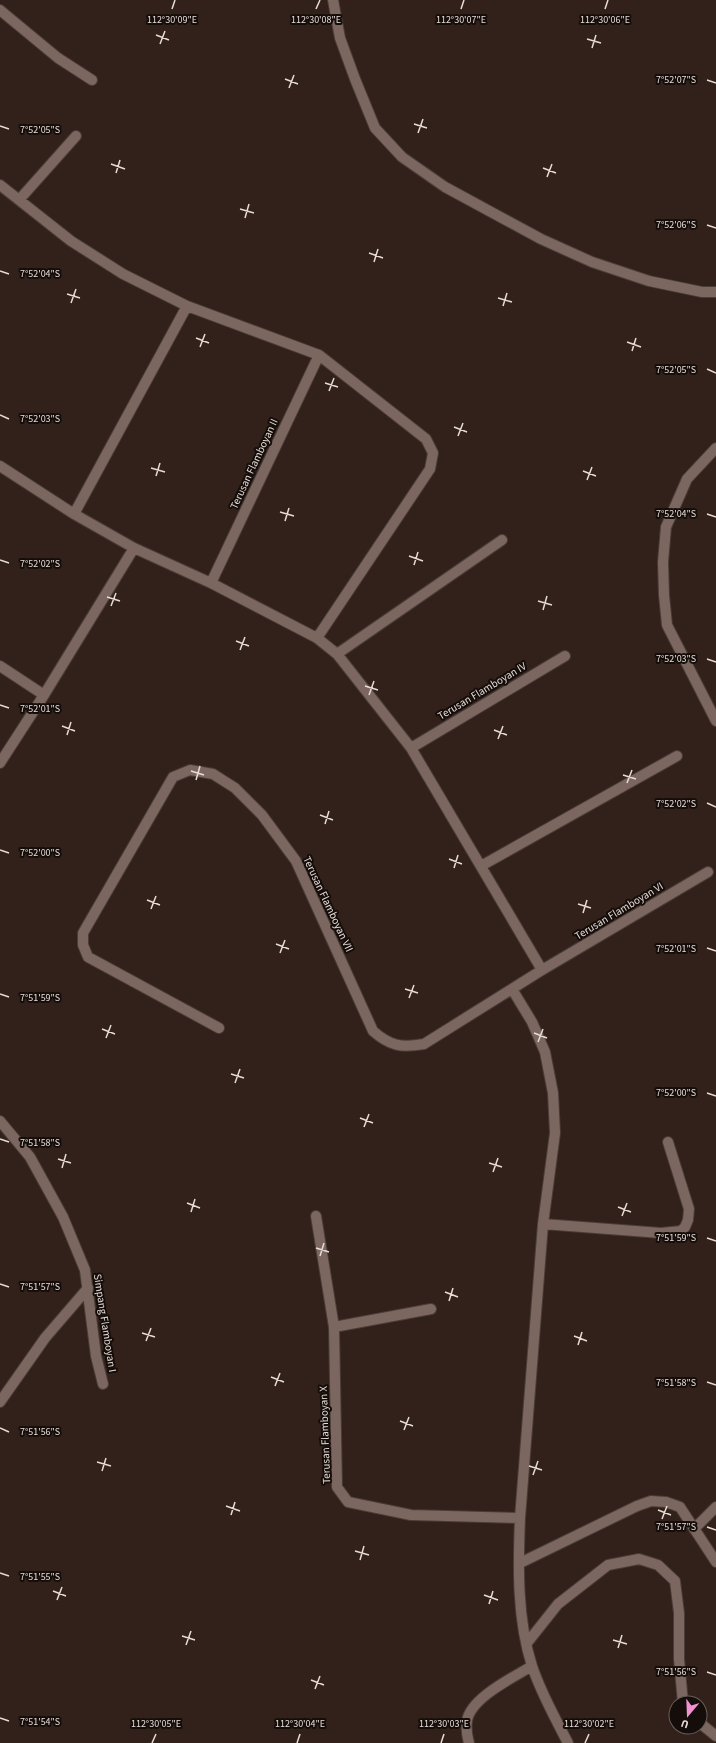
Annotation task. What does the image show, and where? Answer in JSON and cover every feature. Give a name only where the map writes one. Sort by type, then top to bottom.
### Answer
[{"type":"street","points":[[333,0],[340,38],[355,79],[376,128],[402,158],[445,187],[541,239],[592,262],[649,281],[702,292],[716,292]]},
{"type":"street","points":[[0,10],[58,58],[92,80]]},
{"type":"street","points":[[19,200],[76,136]]},
{"type":"street","points":[[0,185],[71,241],[123,274],[187,306],[319,355],[426,439],[433,452],[430,468],[317,638]]},
{"type":"street","points":[[74,514],[187,306]]},
{"type":"street","name":"Terusan Flamboyan II","points":[[212,583],[319,355]]},
{"type":"street","points":[[716,448],[687,479],[666,527],[663,562],[667,625],[716,720]]},
{"type":"street","points":[[0,466],[74,514],[134,548],[212,583],[317,638],[337,654],[411,748],[542,970]]},
{"type":"street","points":[[337,654],[502,540]]},
{"type":"street","points":[[0,763],[44,695],[134,548]]},
{"type":"street","name":"Terusan Flamboyan IV","points":[[411,748],[565,656]]},
{"type":"street","points":[[0,666],[44,695]]},
{"type":"street","points":[[481,866],[677,756]]},
{"type":"street","name":"Terusan Flamboyan VII","points":[[219,1028],[88,957],[83,945],[83,933],[173,777],[190,770],[213,774],[235,788],[262,815],[296,861],[373,1031],[384,1041],[396,1046],[424,1044],[542,970]]},
{"type":"street","name":"Terusan Flamboyan VI","points":[[542,970],[708,872]]},
{"type":"street","points":[[512,989],[532,1022],[544,1052],[553,1093],[555,1133],[543,1224],[520,1518],[521,1612],[532,1666],[546,1702],[568,1743]]},
{"type":"street","name":"Simpang Flamboyan I","points":[[0,1121],[30,1157],[63,1217],[85,1270],[96,1356],[102,1384]]},
{"type":"street","points":[[543,1224],[661,1233],[681,1231],[685,1228],[689,1208],[668,1142]]},
{"type":"street","name":"Terusan Flamboyan X","points":[[316,1216],[334,1327],[337,1487],[348,1502],[411,1515],[520,1518]]},
{"type":"street","points":[[0,1402],[45,1338],[88,1288]]},
{"type":"street","points":[[334,1327],[431,1309]]},
{"type":"street","points":[[520,1563],[637,1506],[651,1501],[666,1502],[680,1507],[716,1562]]},
{"type":"street","points":[[694,1529],[716,1508]]},
{"type":"street","points":[[527,1643],[558,1604],[608,1565],[639,1559],[658,1564],[675,1581],[679,1612],[679,1659],[682,1695]]},
{"type":"street","points":[[469,1743],[467,1735],[467,1720],[473,1709],[490,1691],[532,1666]]},
{"type":"street","points":[[708,1730],[716,1736]]}]
